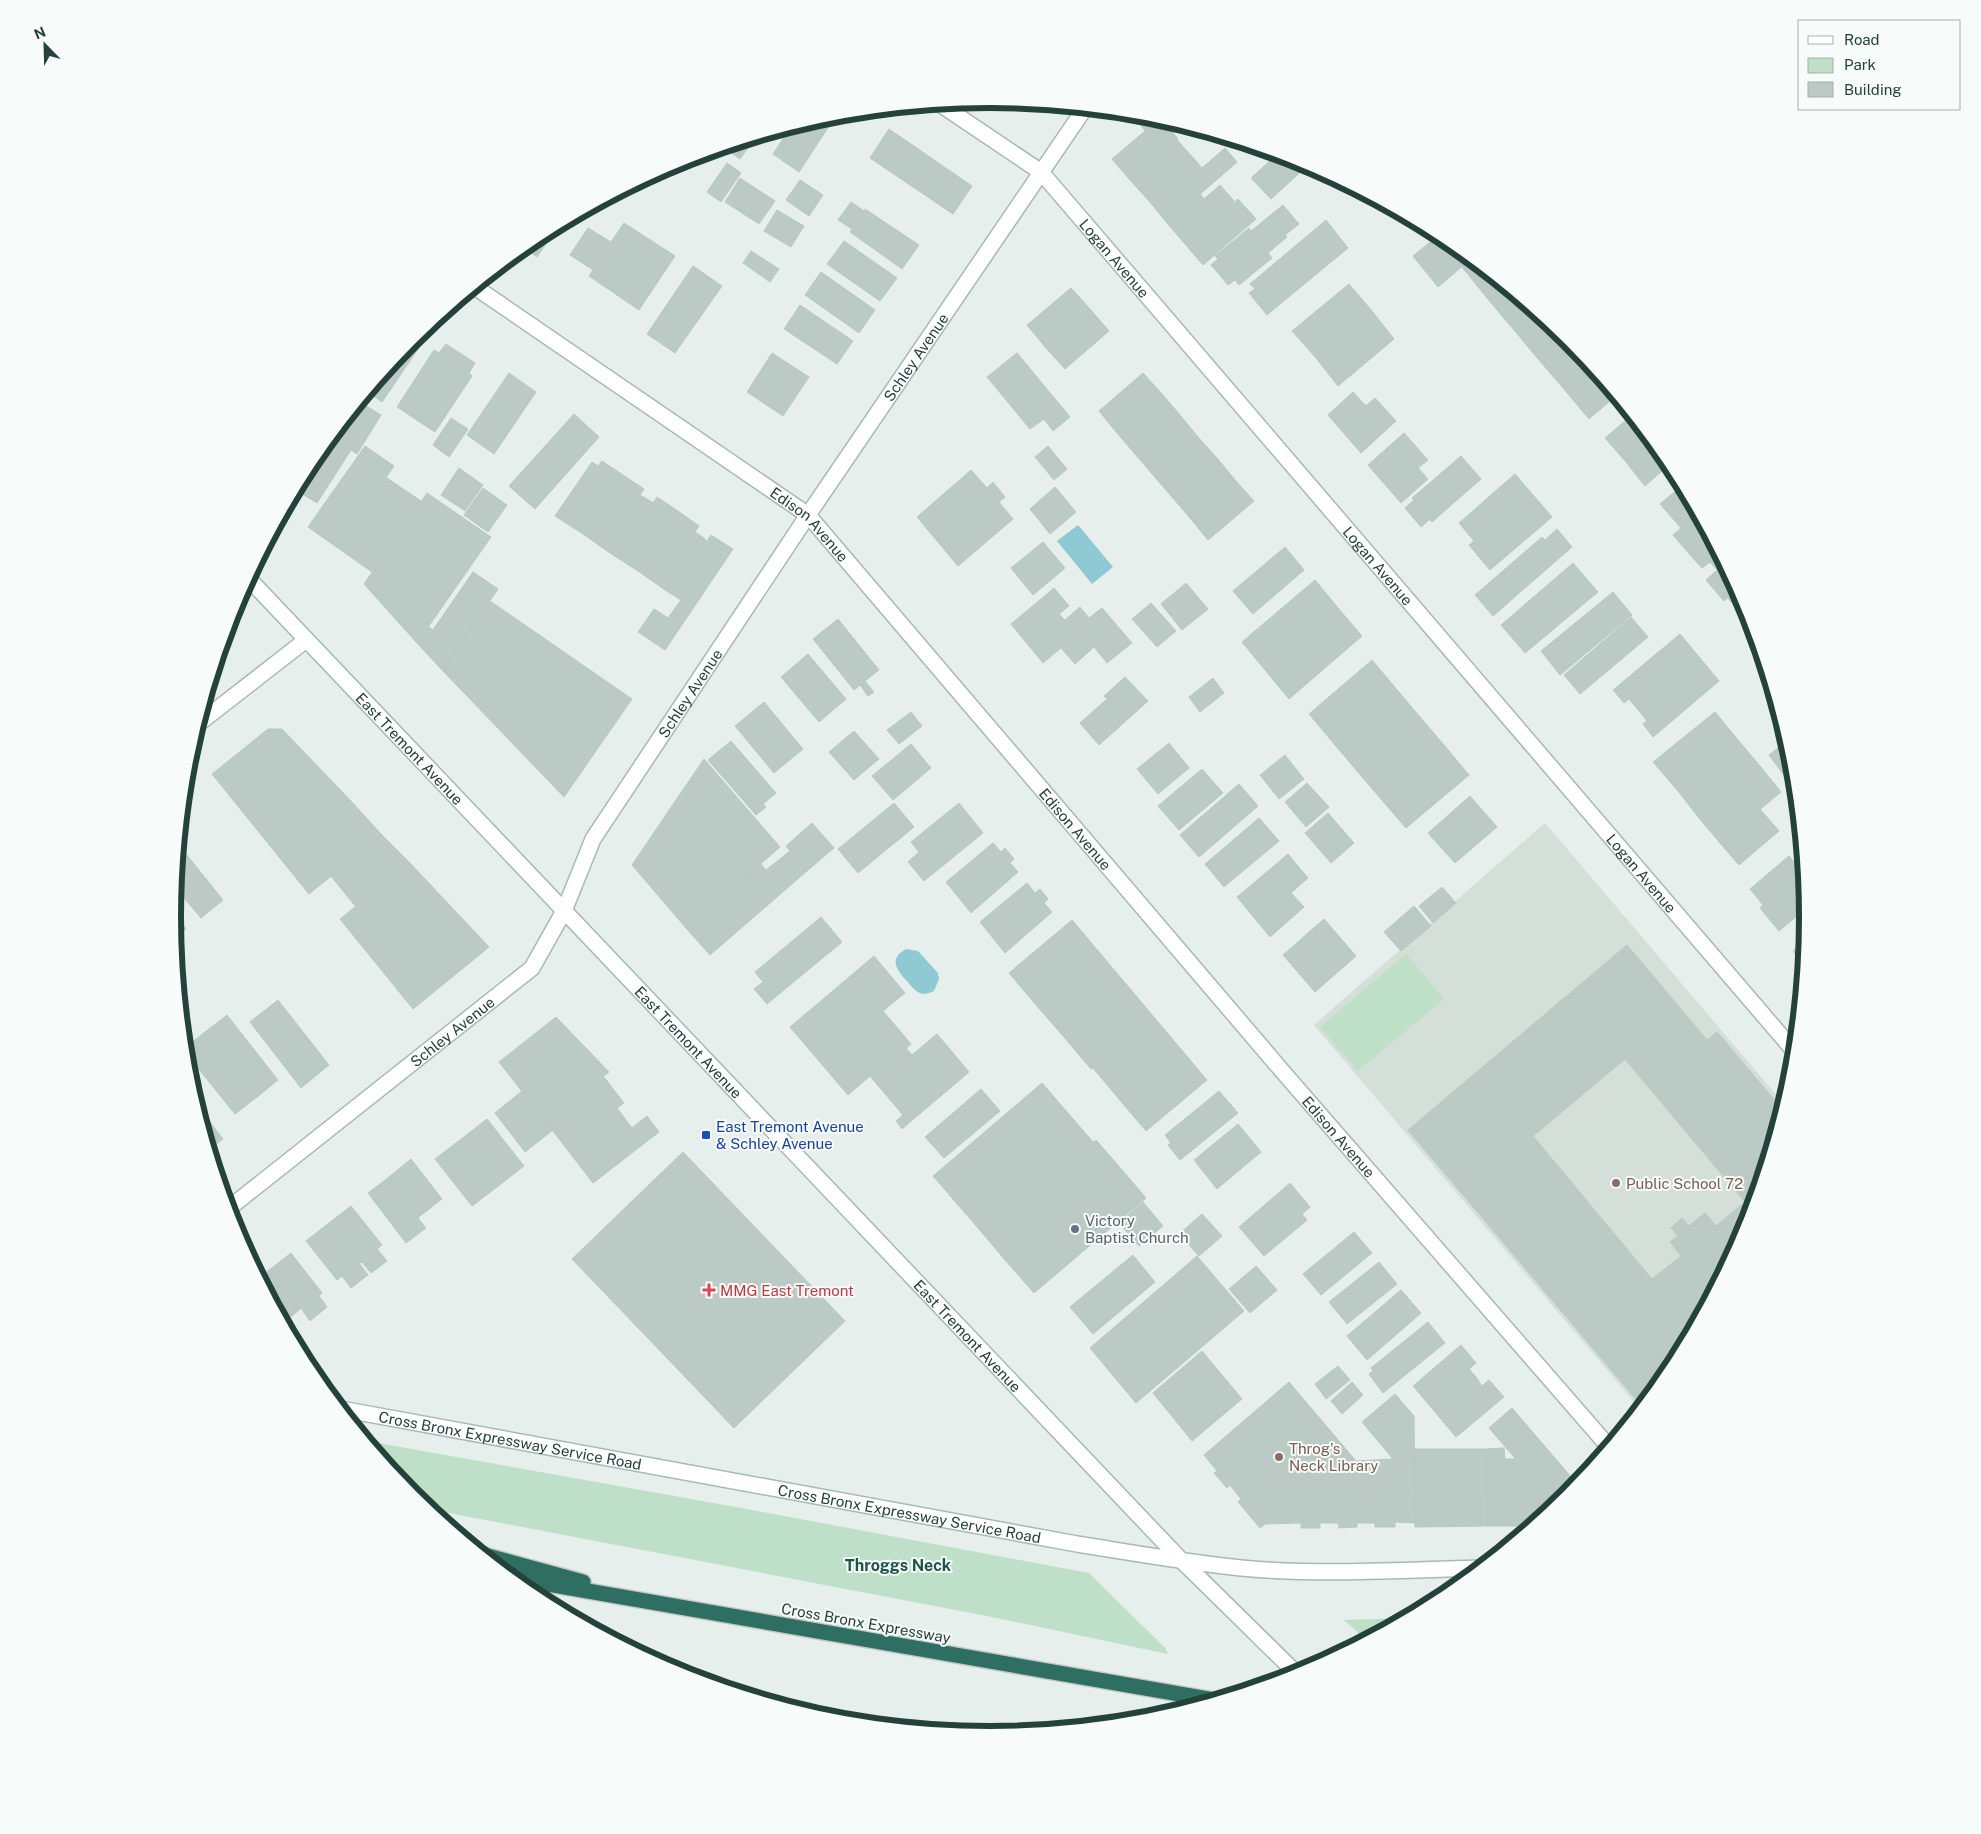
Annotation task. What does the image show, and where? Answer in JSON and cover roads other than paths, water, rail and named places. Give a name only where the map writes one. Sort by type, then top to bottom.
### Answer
[{"type":"highway","points":[[498,1559],[668,1606]]},
{"type":"highway","name":"Cross Bronx Expressway","points":[[528,1581],[1203,1698]]},
{"type":"street","name":"Logan Avenue","points":[[947,109],[1041,172],[1789,1044]]},
{"type":"street","name":"Schley Avenue","points":[[234,1204],[532,968],[564,911],[593,839],[808,515],[1082,113]]},
{"type":"street","name":"Edison Avenue","points":[[479,290],[808,515],[1283,1072],[1606,1443]]},
{"type":"street","name":"East Tremont Avenue","points":[[253,584],[1180,1559],[1292,1668]]},
{"type":"street","points":[[207,717],[306,640]]},
{"type":"street","name":"Cross Bronx Expressway Service Road","points":[[348,1410],[1077,1544],[1180,1559],[1254,1569],[1304,1571],[1470,1568]]},
{"type":"water","points":[[1078,525],[1113,567],[1092,584],[1057,541]]},
{"type":"water","points":[[906,949],[918,951],[938,973],[939,979],[934,991],[924,994],[918,992],[900,973],[896,965],[897,957]]},
{"type":"place","name":"East Tremont Avenue & Schley Avenue","points":[[706,1135]]},
{"type":"place","name":"Public School 72","points":[[1616,1183]]},
{"type":"place","name":"Victory Baptist Church","points":[[1075,1229]]},
{"type":"place","name":"MMG East Tremont","points":[[709,1290]]},
{"type":"place","name":"Throg's Neck Library","points":[[1279,1457]]},
{"type":"district","name":"Throggs Neck","points":[[898,1565]]}]
